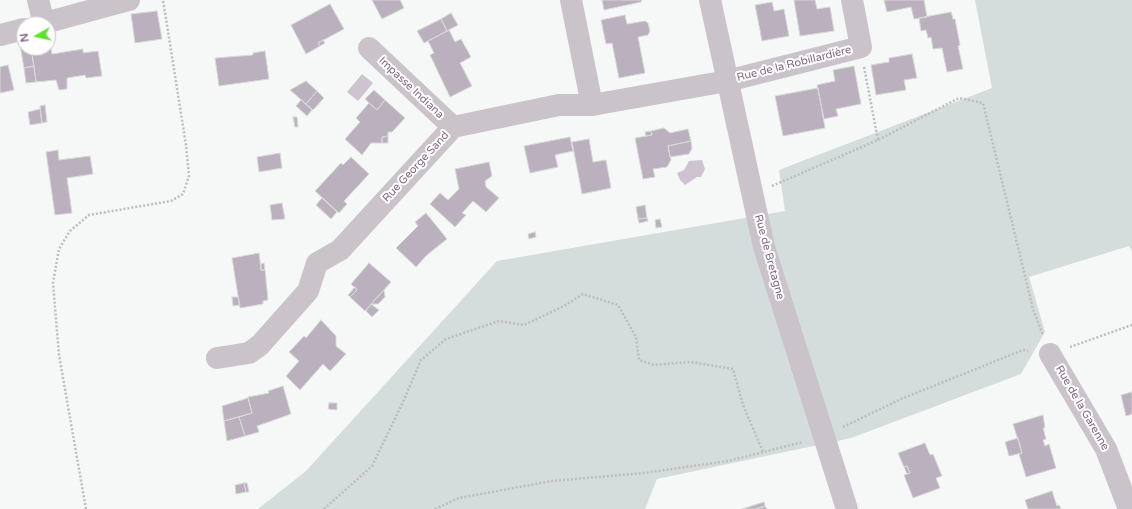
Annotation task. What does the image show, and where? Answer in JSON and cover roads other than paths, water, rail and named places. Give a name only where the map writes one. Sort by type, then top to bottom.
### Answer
[{"type":"street","points":[[37,16],[38,0]]},
{"type":"street","points":[[56,20],[129,0]]},
{"type":"street","points":[[571,0],[592,105]]},
{"type":"street","name":"Rue de Bretagne","points":[[710,0],[764,247],[847,509]]},
{"type":"street","name":"Rue de la Robillardière","points":[[727,81],[861,47],[852,0]]},
{"type":"street","points":[[0,35],[16,31]]},
{"type":"street","name":"Impasse Indiana","points":[[369,48],[453,127]]},
{"type":"street","name":"Rue George Sand","points":[[218,358],[249,353],[260,344],[308,291],[317,264],[340,250],[453,127],[559,105],[592,105],[727,81]]},
{"type":"street","name":"Rue de la Garenne","points":[[1050,354],[1106,449],[1129,509]]}]
